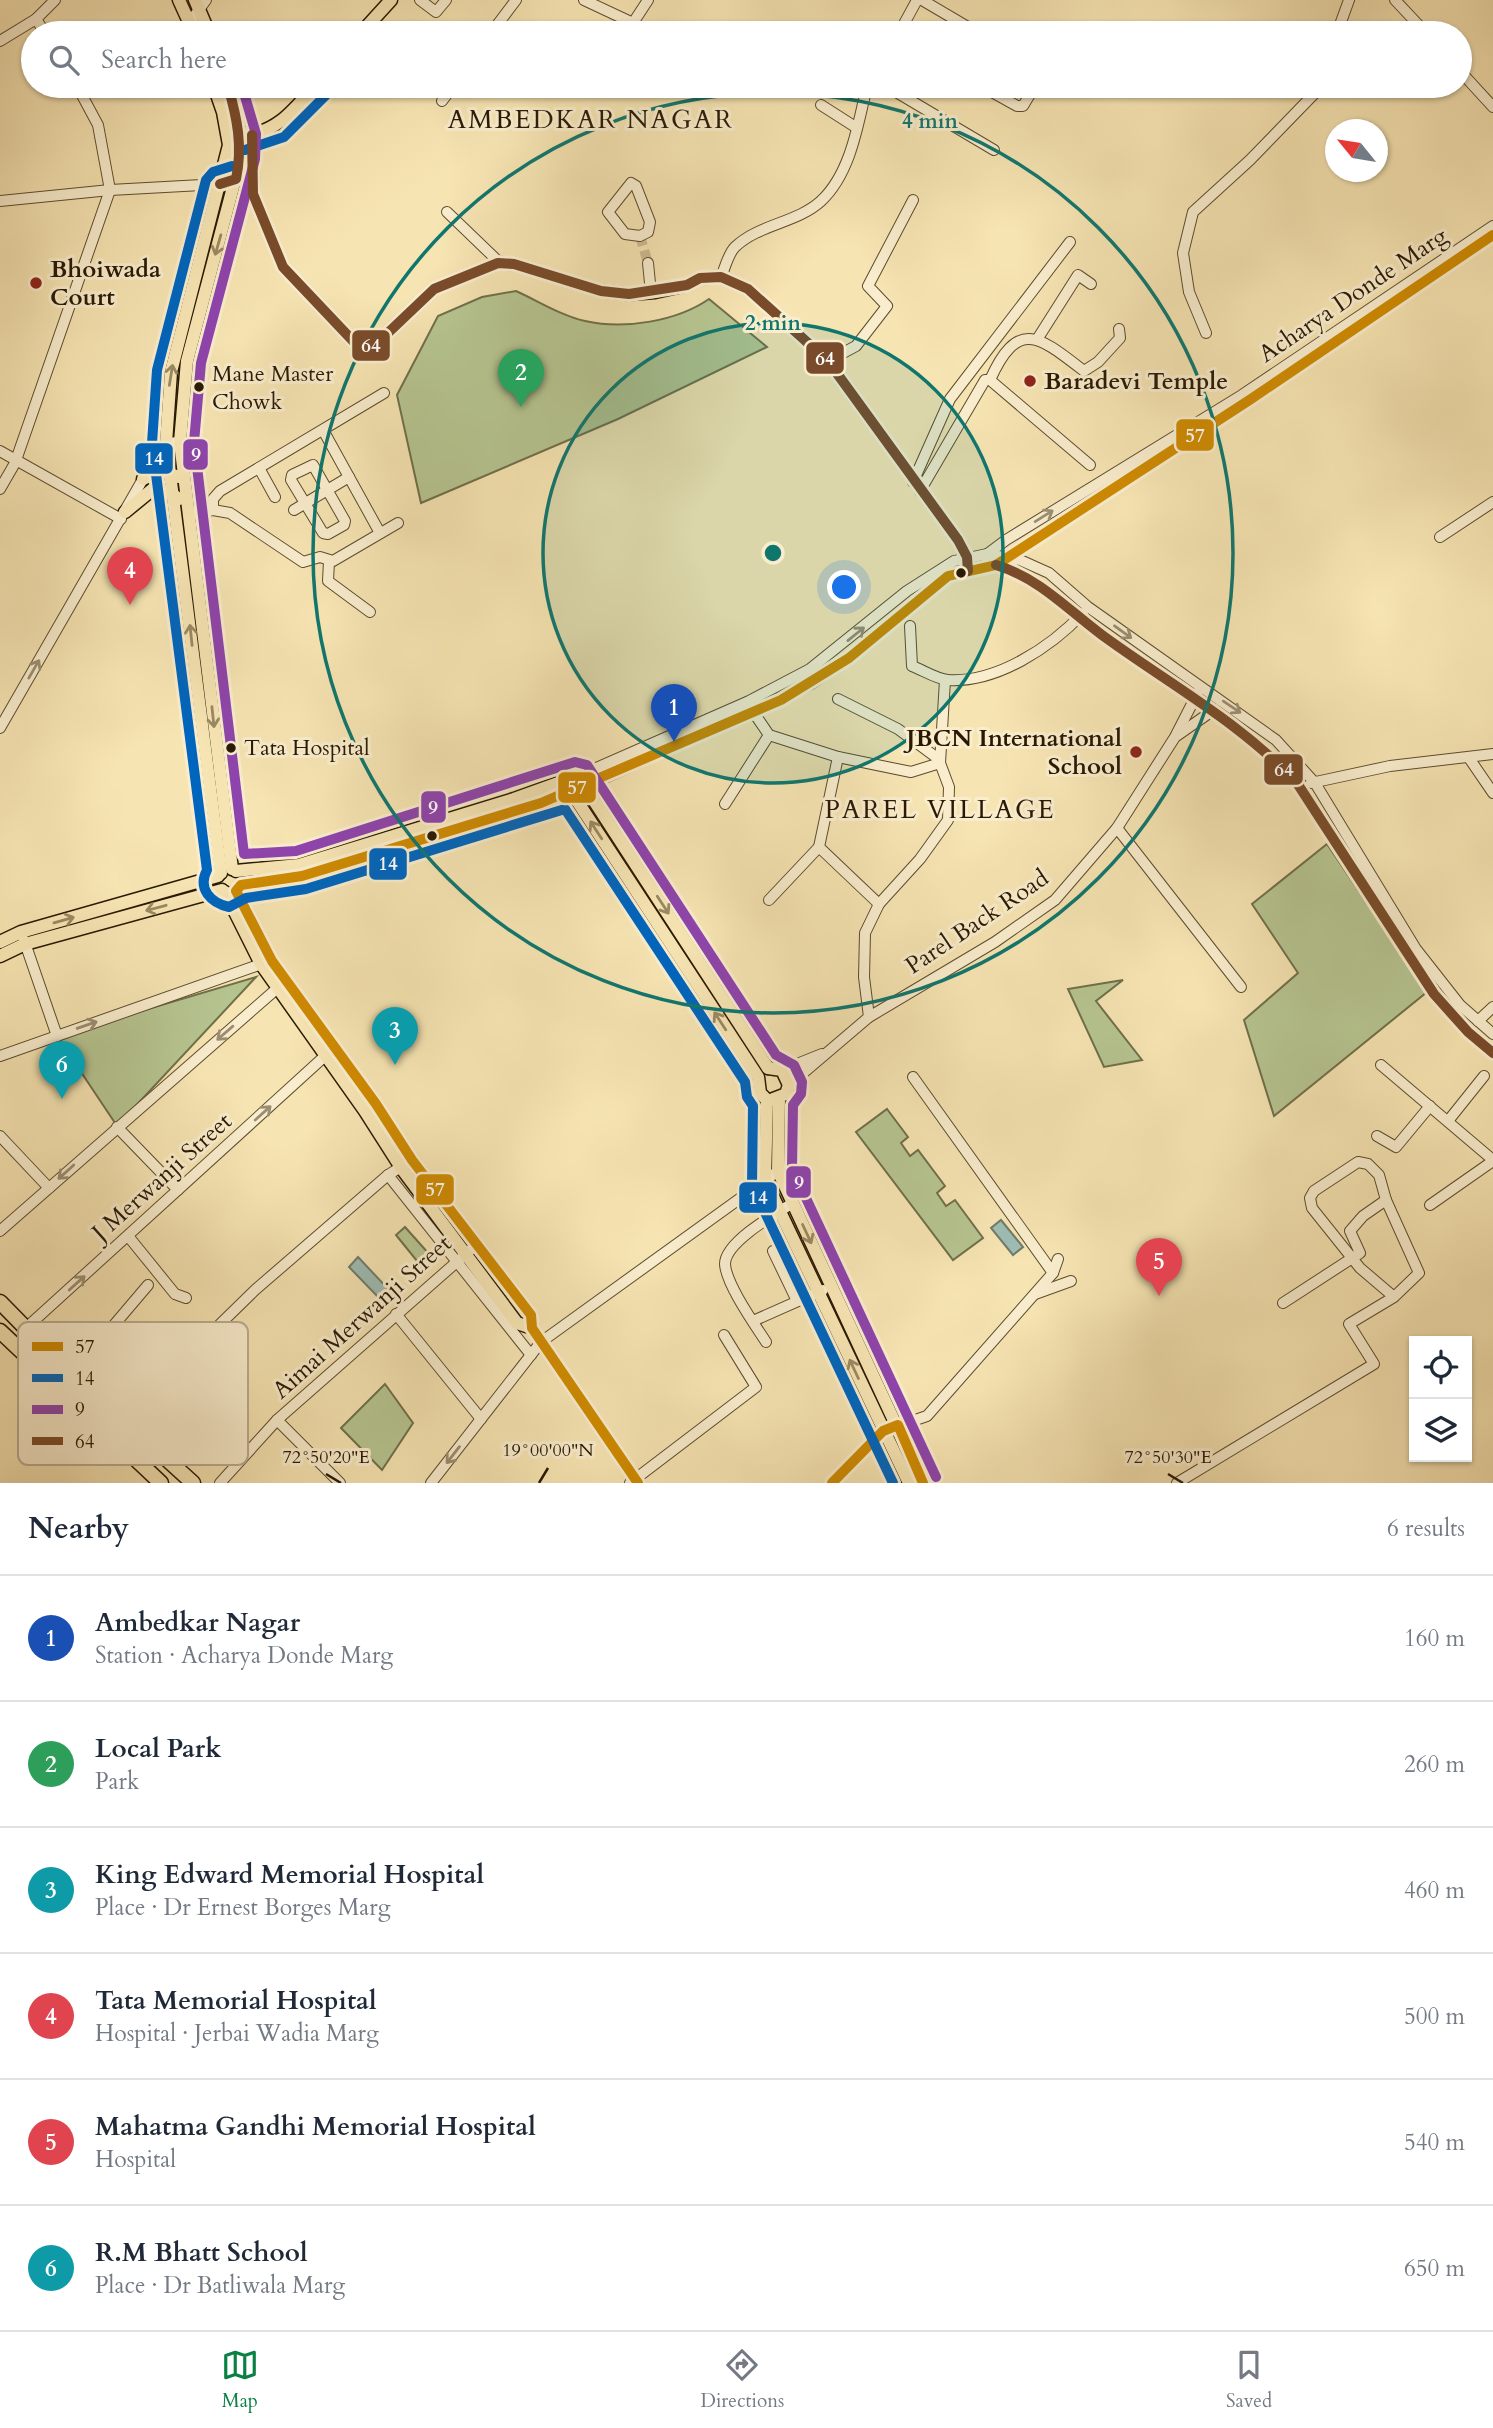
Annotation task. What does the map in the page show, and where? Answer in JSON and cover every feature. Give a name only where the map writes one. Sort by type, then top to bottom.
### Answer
[{"type":"highway","points":[[0,1302],[20,1322]]},
{"type":"highway","points":[[0,1331],[18,1348]]},
{"type":"highway","points":[[140,1465],[158,1482]]},
{"type":"highway","points":[[173,1465],[193,1483]]},
{"type":"main road","points":[[179,0],[189,21]]},
{"type":"main road","points":[[372,21],[391,0]]},
{"type":"main road","points":[[200,3],[205,21]]},
{"type":"main road","points":[[217,98],[228,140],[220,184],[171,372],[166,443],[190,509],[227,872],[218,884],[231,890],[266,962],[371,1107],[460,1258],[517,1323],[531,1328],[635,1482]]},
{"type":"main road","points":[[233,98],[247,136],[253,194],[283,267],[354,342],[374,346],[434,289],[483,267],[500,263],[533,268],[601,291],[651,293],[687,285],[699,278],[721,277],[748,289],[828,361],[917,487],[945,521],[973,570]]},
{"type":"main road","points":[[228,140],[282,123],[304,98]]},
{"type":"main road","points":[[227,872],[194,671],[176,498],[187,361],[247,136]]},
{"type":"main road","points":[[144,479],[161,471],[179,477]]},
{"type":"main road","points":[[123,515],[153,489],[169,492],[190,509]]},
{"type":"main road","points":[[194,671],[208,670]]},
{"type":"main road","points":[[568,787],[758,1077],[760,1093],[773,1099],[786,1094],[789,1086],[782,1070],[768,1068],[582,781]]},
{"type":"main road","name":"Acharya Donde Marg","points":[[0,942],[231,890],[301,871],[582,781]]},
{"type":"main road","name":"Acharya Donde Marg","points":[[0,956],[23,938],[227,872],[301,871]]},
{"type":"main road","points":[[227,872],[240,877],[231,890]]},
{"type":"main road","points":[[315,1030],[325,1056],[371,1107]]},
{"type":"main road","points":[[758,1077],[768,1068]]},
{"type":"main road","points":[[773,1099],[778,1171],[898,1424],[923,1483]]},
{"type":"main road","points":[[773,1099],[765,1180],[907,1482]]},
{"type":"main road","points":[[407,1164],[531,1315],[531,1328]]},
{"type":"street","points":[[33,21],[55,0]]},
{"type":"street","points":[[420,0],[436,12],[446,0]]},
{"type":"street","points":[[500,21],[516,0]]},
{"type":"street","points":[[584,0],[629,21]]},
{"type":"street","points":[[634,21],[648,0]]},
{"type":"street","points":[[907,21],[920,0],[957,21]]},
{"type":"street","points":[[1341,21],[1349,0]]},
{"type":"street","points":[[1395,0],[1415,21]]},
{"type":"street","points":[[194,21],[200,3]]},
{"type":"street","points":[[0,41],[21,28]]},
{"type":"street","points":[[1472,84],[1493,107]]},
{"type":"street","points":[[0,489],[15,463],[110,190],[98,125],[83,98]]},
{"type":"street","points":[[721,277],[733,249],[752,235],[810,210],[823,200],[844,167],[864,98]]},
{"type":"street","points":[[913,98],[994,150]]},
{"type":"street","points":[[1003,98],[1017,106],[1023,106],[1028,98]]},
{"type":"street","points":[[1206,333],[1189,292],[1183,253],[1193,212],[1250,160],[1310,98]]},
{"type":"street","points":[[821,105],[857,128]]},
{"type":"street","points":[[0,201],[110,190],[220,184],[236,179]]},
{"type":"street","points":[[631,183],[636,186],[650,222],[648,232],[640,236],[625,234],[608,212],[631,183]]},
{"type":"street","points":[[828,361],[856,346],[887,306],[868,286],[913,200]]},
{"type":"street","points":[[447,212],[500,263]]},
{"type":"street","name":"Acharya Donde Marg","points":[[987,554],[1242,396],[1490,232]]},
{"type":"street","points":[[917,487],[950,399],[1070,242]]},
{"type":"street","name":"Acharya Donde Marg","points":[[582,781],[662,753],[754,713],[811,684],[849,658],[948,576],[996,565],[1251,400],[1460,252]]},
{"type":"street","points":[[648,263],[651,293]]},
{"type":"street","points":[[1038,338],[1078,275],[1091,284]]},
{"type":"street","points":[[917,487],[982,383],[990,380],[1011,344],[1027,337],[1038,338],[1084,370],[1098,362],[1120,338],[1119,329]]},
{"type":"street","points":[[990,380],[1090,465]]},
{"type":"street","points":[[213,510],[215,494],[384,393]]},
{"type":"street","points":[[323,430],[380,533]]},
{"type":"street","points":[[0,728],[166,443],[180,442]]},
{"type":"street","points":[[0,451],[15,463],[123,515]]},
{"type":"street","points":[[313,465],[345,521],[344,526],[328,534],[323,533],[305,503],[291,480],[292,475],[313,465]]},
{"type":"street","points":[[259,468],[275,496]]},
{"type":"street","points":[[294,510],[349,477]]},
{"type":"street","points":[[1440,537],[1493,502]]},
{"type":"street","points":[[190,509],[230,513],[298,561],[320,557],[329,561]]},
{"type":"street","points":[[329,561],[398,523]]},
{"type":"street","points":[[973,570],[987,554]]},
{"type":"street","name":"Acharya Donde Marg","points":[[582,781],[810,669],[883,610],[942,568],[967,557],[987,554],[1005,557]]},
{"type":"street","points":[[1005,557],[1049,573],[1088,607],[1155,656],[1267,732],[1315,783],[1424,969],[1493,1034]]},
{"type":"street","points":[[329,561],[328,581],[370,612]]},
{"type":"street","points":[[996,565],[1023,574],[1079,617],[1252,737],[1297,783],[1468,1032],[1493,1053]]},
{"type":"street","points":[[910,626],[912,666],[945,680],[961,680],[1007,668],[1052,643],[1088,607]]},
{"type":"street","points":[[883,610],[892,621]]},
{"type":"street","points":[[869,1017],[864,977],[865,933],[880,904],[920,859],[948,820],[949,787],[940,761],[945,680]]},
{"type":"street","points":[[1175,737],[1202,686]]},
{"type":"street","points":[[838,699],[888,723],[940,761]]},
{"type":"street","name":"Parel Back Road","points":[[789,1086],[869,1017],[995,942],[1055,900],[1117,828],[1175,737],[1215,709]]},
{"type":"street","points":[[723,713],[728,724]]},
{"type":"street","points":[[754,713],[769,735],[838,757],[911,772],[940,761]]},
{"type":"street","points":[[725,804],[769,735]]},
{"type":"street","points":[[657,742],[662,753]]},
{"type":"street","points":[[1297,783],[1315,783],[1390,766],[1493,754]]},
{"type":"street","points":[[769,900],[819,848],[838,757]]},
{"type":"street","points":[[1469,758],[1493,793]]},
{"type":"street","points":[[1117,828],[1241,987]]},
{"type":"street","points":[[819,848],[880,904]]},
{"type":"street","points":[[23,938],[57,1036]]},
{"type":"street","points":[[0,1056],[266,962]]},
{"type":"street","points":[[0,1231],[282,984]]},
{"type":"street","points":[[1478,1021],[1493,1007]]},
{"type":"street","name":"Parel Back Road","points":[[782,1070],[823,1054]]},
{"type":"street","name":"J Merwanji Street","points":[[33,1322],[325,1056]]},
{"type":"street","points":[[1381,1065],[1493,1160],[1430,1205]]},
{"type":"street","points":[[1448,1121],[1484,1076]]},
{"type":"street","points":[[913,1077],[1053,1273]]},
{"type":"street","points":[[1377,1136],[1396,1147],[1430,1106]]},
{"type":"street","points":[[117,1127],[178,1190]]},
{"type":"street","points":[[0,1136],[49,1188]]},
{"type":"street","points":[[1177,1483],[1374,1364],[1349,1324],[1394,1297],[1419,1273],[1416,1260],[1386,1200],[1379,1175],[1368,1164],[1357,1163],[1314,1191],[1310,1198],[1312,1208],[1353,1258],[1394,1297]]},
{"type":"street","points":[[222,1322],[255,1290],[388,1175],[407,1164]]},
{"type":"street","points":[[431,1483],[541,1342],[778,1171]]},
{"type":"street","points":[[388,1175],[460,1258],[531,1355]]},
{"type":"street","points":[[1283,1303],[1360,1253],[1350,1231],[1363,1216],[1386,1200]]},
{"type":"street","points":[[766,1342],[725,1264],[730,1250],[793,1203]]},
{"type":"street","points":[[128,1236],[175,1294],[186,1298]]},
{"type":"street","name":"Aimai Merwanji Street","points":[[248,1452],[277,1420],[475,1245]]},
{"type":"street","points":[[773,1251],[797,1301]]},
{"type":"street","points":[[832,1483],[883,1431],[927,1416],[1053,1273],[1058,1259]]},
{"type":"street","points":[[1034,1294],[1071,1281]]},
{"type":"street","points":[[117,1322],[148,1285]]},
{"type":"street","points":[[753,1321],[832,1287]]},
{"type":"street","points":[[396,1314],[481,1419]]},
{"type":"street","points":[[635,1482],[756,1387],[724,1335]]},
{"type":"street","points":[[277,1420],[341,1483]]},
{"type":"street","name":"Aimai Merwanji Street","points":[[220,1483],[236,1465]]},
{"type":"green space","points":[[516,291],[576,319],[600,324],[650,322],[682,313],[709,299],[767,347],[618,419],[421,503],[397,395],[438,316],[482,297]]},
{"type":"green space","points":[[1327,844],[1427,992],[1274,1116],[1244,1020],[1298,973],[1252,904]]},
{"type":"green space","points":[[256,977],[117,1126],[57,1036]]},
{"type":"green space","points":[[1123,980],[1096,1001],[1142,1060],[1104,1067],[1068,989]]},
{"type":"green space","points":[[887,1109],[908,1137],[901,1143],[910,1156],[918,1150],[945,1186],[937,1193],[946,1206],[955,1200],[983,1238],[953,1260],[856,1132]]},
{"type":"green space","points":[[405,1227],[430,1255],[421,1266],[396,1235]]},
{"type":"green space","points":[[385,1384],[413,1423],[382,1470],[341,1428]]},
{"type":"water","points":[[1001,1220],[1023,1247],[1013,1255],[991,1228]]},
{"type":"water","points":[[358,1257],[391,1292],[382,1301],[349,1267]]},
{"type":"tunnel","points":[[640,236],[648,263]]},
{"type":"transit line","name":"64","points":[[220,184],[236,179],[238,167],[238,132],[231,98]]},
{"type":"transit line","name":"9","points":[[246,98],[256,134],[255,159],[201,363],[194,442],[244,854],[296,851],[575,762],[587,765],[776,1055],[794,1065],[802,1082],[801,1094],[793,1105],[792,1168],[936,1477]]},
{"type":"transit line","name":"14","points":[[245,150],[284,137],[323,98]]},
{"type":"transit line","name":"64","points":[[252,135],[253,194],[283,267],[354,342],[374,346],[434,289],[498,263],[514,264],[601,291],[629,294],[687,285],[700,278],[721,277],[748,289],[828,361],[958,540],[967,557],[968,571]]},
{"type":"transit line","name":"14","points":[[232,166],[213,172],[206,180],[157,370],[152,443],[207,870],[204,877],[205,889],[211,899],[229,907],[246,898],[306,889],[565,809],[745,1082],[747,1097],[753,1106],[752,1185],[893,1483]]},
{"type":"transit line","name":"57","points":[[638,1483],[532,1328],[531,1315],[412,1160],[376,1104],[272,961],[236,891],[241,885],[302,876],[541,803],[781,700],[849,658],[948,576],[996,565],[1251,399],[1493,235]]},
{"type":"transit line","name":"64","points":[[996,565],[1026,578],[1052,595],[1102,635],[1228,722],[1275,761],[1297,783],[1434,994],[1468,1032],[1493,1053]]},
{"type":"transit line","name":"57","points":[[832,1483],[883,1431],[898,1425],[923,1483]]},
{"type":"place","name":"Bhoiwada Court","points":[[36,283]]},
{"type":"place","name":"Baradevi Temple","points":[[1030,381]]},
{"type":"place","name":"Mane Master Chowk","points":[[199,387]]},
{"type":"place","name":"Local Park","points":[[521,407]]},
{"type":"place","name":"Tata Memorial Hospital","points":[[130,605]]},
{"type":"place","name":"Ambedkar Nagar","points":[[674,742]]},
{"type":"place","name":"Tata Hospital","points":[[231,748]]},
{"type":"place","name":"JBCN International School","points":[[1136,752]]},
{"type":"place","name":"King Edward Memorial Hospital","points":[[395,1065]]},
{"type":"place","name":"R.M Bhatt School","points":[[62,1099]]},
{"type":"place","name":"Mahatma Gandhi Memorial Hospital","points":[[1159,1296]]},
{"type":"district","name":"AMBEDKAR NAGAR","points":[[591,119]]},
{"type":"district","name":"PAREL VILLAGE","points":[[940,809]]}]
